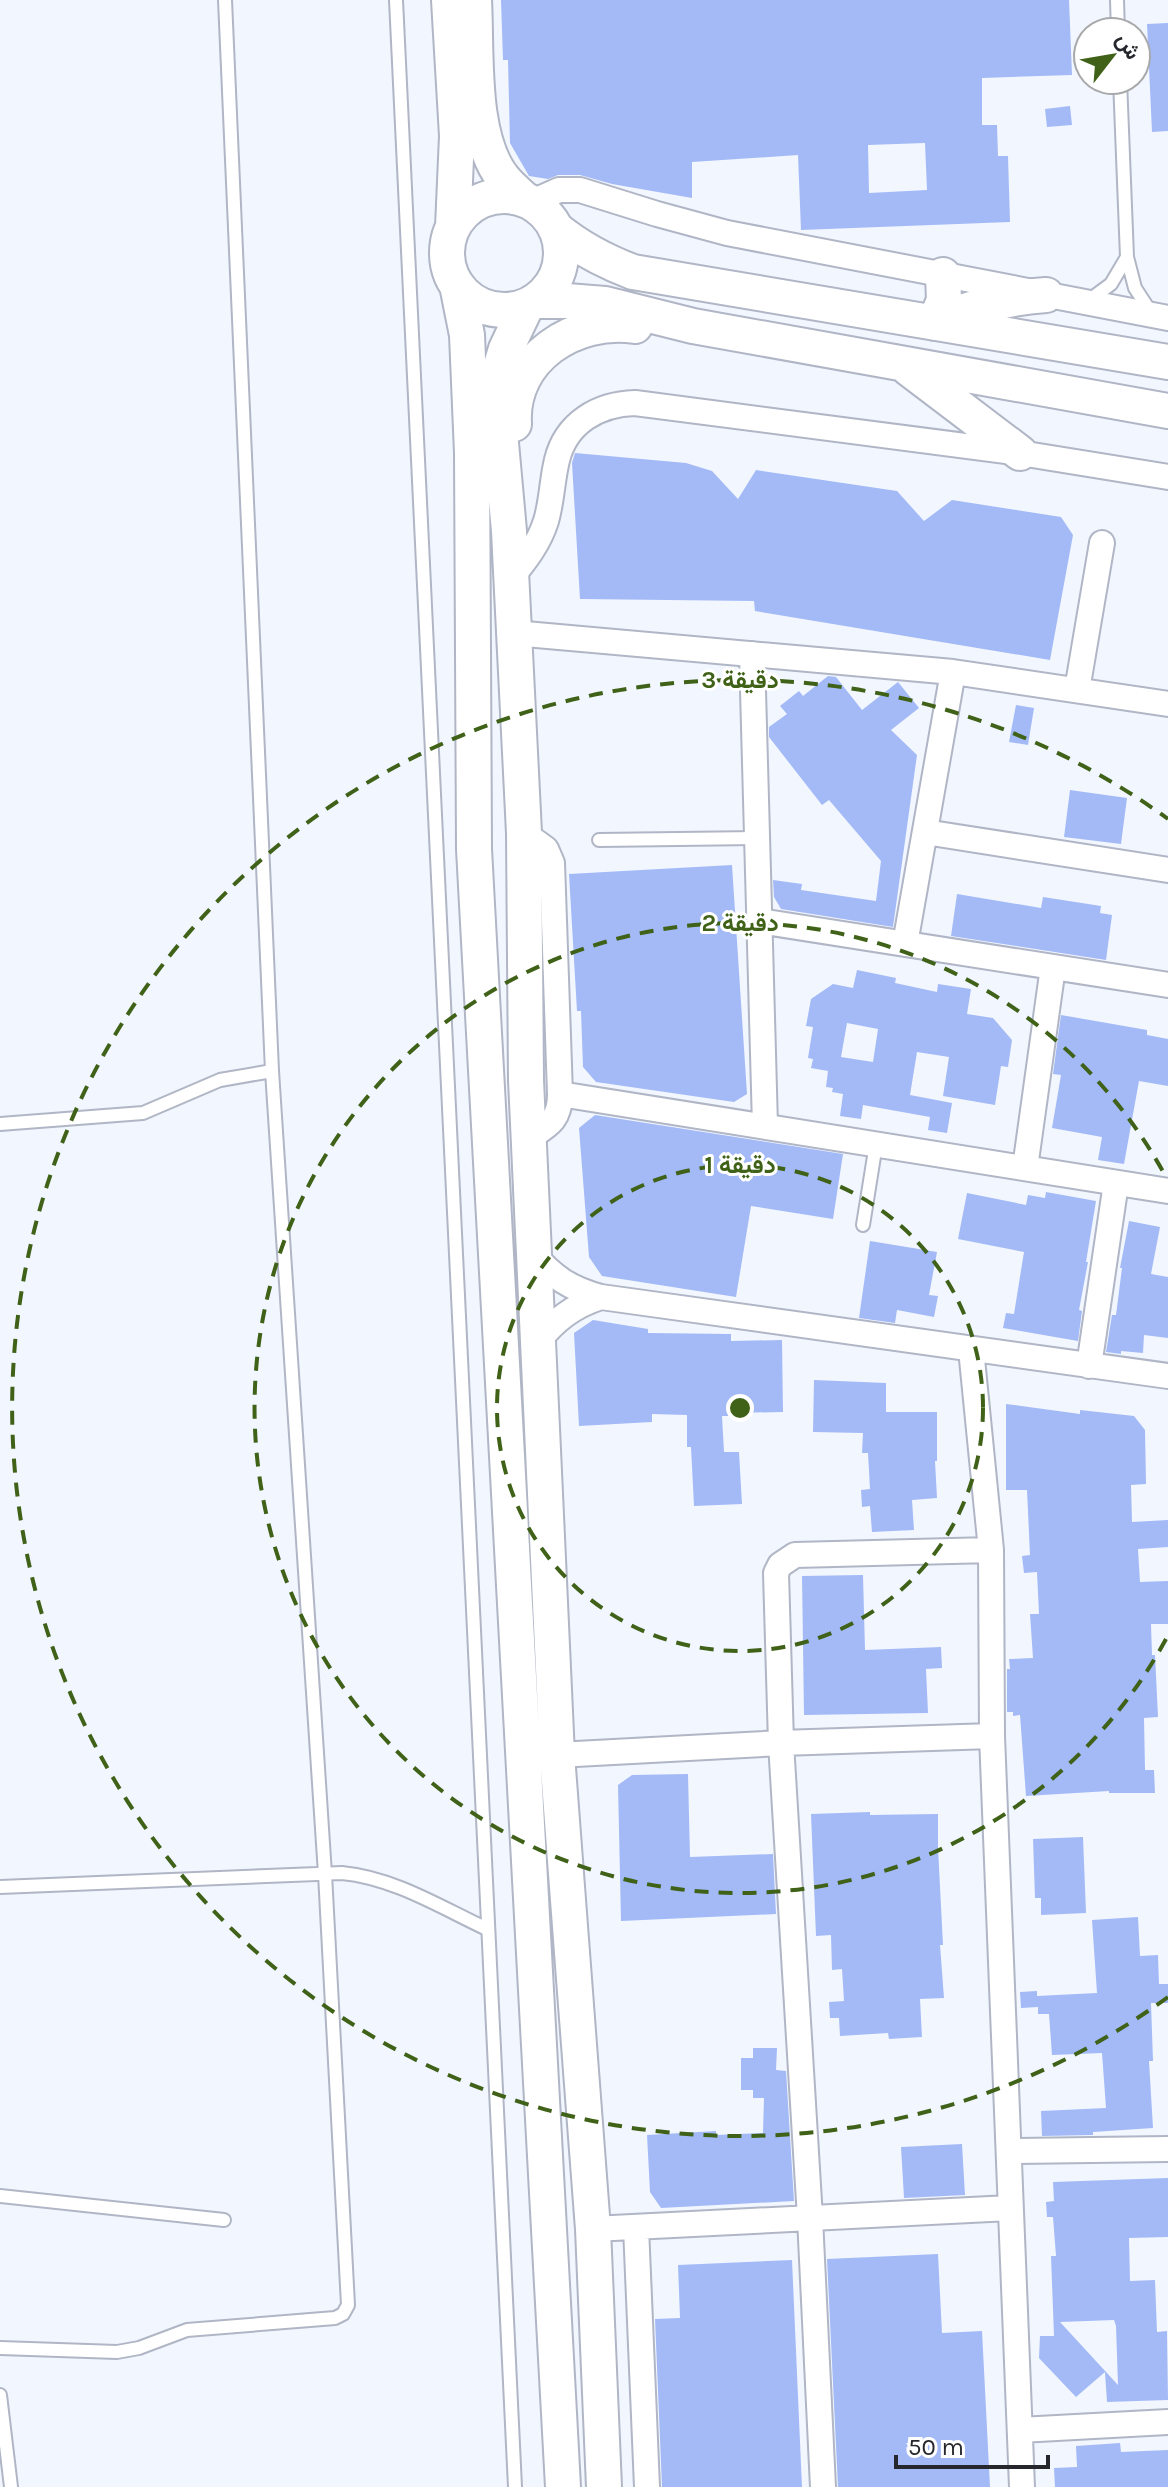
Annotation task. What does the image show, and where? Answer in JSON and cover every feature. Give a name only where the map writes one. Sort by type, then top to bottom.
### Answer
[{"type":"main road","points":[[449,0],[457,136],[453,227],[447,257],[457,285],[467,335],[472,453],[474,849],[563,2487]]},
{"type":"main road","points":[[474,0],[479,105],[485,143],[504,180],[545,213],[555,228],[561,248],[559,268],[551,287],[531,304],[506,349],[497,399],[509,531],[524,833],[533,1253],[557,1755],[593,2229],[604,2487]]},
{"type":"main road","points":[[453,227],[476,203],[492,197],[528,202]]},
{"type":"main road","points":[[555,228],[576,245],[633,272],[1168,362]]},
{"type":"main road","points":[[935,323],[944,300],[943,275]]},
{"type":"main road","points":[[457,285],[470,299],[488,308],[507,311],[531,304],[585,301],[605,304],[693,326],[1168,411]]},
{"type":"main road","points":[[935,323],[956,313],[1000,300],[1046,295]]},
{"type":"main road","points":[[509,531],[519,495],[514,415],[517,398],[523,382],[540,356],[561,339],[589,327],[608,324],[664,330],[693,326]]},
{"type":"main road","points":[[904,365],[1020,453]]},
{"type":"street","points":[[528,202],[559,190],[580,190],[727,233],[1160,316]]},
{"type":"street","points":[[511,578],[540,539],[562,446],[585,418],[608,406],[635,403],[1020,453],[1168,477]]},
{"type":"street","points":[[1077,690],[1102,543]]},
{"type":"street","points":[[514,633],[953,672],[1168,704]]},
{"type":"street","points":[[752,654],[765,1126]]},
{"type":"street","points":[[905,944],[953,672]]},
{"type":"street","points":[[925,832],[1168,870]]},
{"type":"street","points":[[524,833],[546,849],[552,863],[560,1094],[560,1106],[553,1122],[529,1138]]},
{"type":"street","points":[[759,921],[1168,985]]},
{"type":"street","points":[[1025,1168],[1053,967]]},
{"type":"street","points":[[560,1094],[1168,1191]]},
{"type":"street","points":[[1089,1366],[1116,1183]]},
{"type":"street","points":[[533,1253],[545,1269],[561,1282],[578,1291],[601,1297],[1168,1376]]},
{"type":"street","points":[[537,1343],[563,1314],[601,1297]]},
{"type":"street","points":[[971,1349],[991,1550],[992,1736],[1022,2487]]},
{"type":"street","points":[[823,2487],[781,1743],[775,1582],[780,1565],[795,1555],[991,1550]]},
{"type":"street","points":[[557,1755],[992,1736]]},
{"type":"street","points":[[1010,2151],[1168,2149]]},
{"type":"street","points":[[593,2229],[1010,2208]]},
{"type":"street","points":[[636,2227],[647,2487]]},
{"type":"street","points":[[1020,2430],[1168,2422]]},
{"type":"lane","points":[[0,2348],[117,2352],[139,2348],[187,2330],[335,2318],[348,2305],[325,1874],[272,1071],[225,0]]},
{"type":"lane","points":[[396,0],[515,2487]]},
{"type":"lane","points":[[1121,96],[1127,257],[1135,288],[1160,316]]},
{"type":"lane","points":[[1086,303],[1111,284],[1127,257]]},
{"type":"lane","points":[[599,840],[757,838]]},
{"type":"lane","points":[[0,1124],[143,1113],[210,1083],[272,1071]]},
{"type":"lane","points":[[863,1225],[876,1144]]},
{"type":"lane","points":[[0,1887],[359,1875],[391,1883],[487,1929]]},
{"type":"lane","points":[[0,2196],[224,2220]]},
{"type":"lane","points":[[0,2395],[11,2487]]},
{"type":"building","points":[[501,0],[1069,0],[1072,75],[982,78],[982,125],[997,125],[998,156],[1008,156],[1010,222],[801,230],[798,155],[692,162],[692,198],[580,175],[558,175],[548,179],[529,176],[510,143],[508,60],[503,60]],"holes":[[[925,143],[927,190],[869,193],[868,145]]]},
{"type":"building","points":[[1168,23],[1168,131],[1152,132],[1152,24]]},
{"type":"building","points":[[1070,106],[1072,125],[1047,127],[1045,109]]},
{"type":"building","points":[[575,453],[686,463],[712,471],[738,499],[756,470],[897,491],[924,521],[952,500],[1061,517],[1073,535],[1050,660],[755,611],[754,601],[580,599],[572,463]]},
{"type":"building","points":[[828,676],[836,677],[862,710],[898,682],[919,708],[891,730],[917,755],[893,927],[781,909],[774,897],[773,880],[802,884],[801,890],[876,901],[881,861],[829,800],[822,805],[769,737],[769,727],[787,714],[780,706],[799,691],[803,696]]},
{"type":"building","points":[[1016,705],[1034,708],[1028,745],[1009,742]]},
{"type":"building","points":[[1070,790],[1127,798],[1121,844],[1064,837]]},
{"type":"building","points":[[732,865],[747,1094],[734,1102],[596,1082],[583,1067],[569,874]]},
{"type":"building","points":[[957,894],[1041,908],[1043,897],[1101,906],[1100,913],[1112,915],[1106,960],[951,936]]},
{"type":"building","points":[[857,970],[896,978],[895,983],[937,992],[938,984],[971,989],[967,1014],[993,1018],[1012,1040],[1008,1067],[1001,1066],[995,1105],[943,1096],[949,1057],[917,1052],[910,1095],[952,1103],[947,1133],[928,1130],[930,1117],[863,1105],[861,1119],[840,1116],[843,1094],[826,1087],[828,1071],[811,1068],[813,1059],[808,1058],[813,1027],[806,1026],[811,999],[833,984],[853,988]],"holes":[[[847,1023],[878,1029],[873,1062],[841,1057]]]},
{"type":"building","points":[[1061,1015],[1147,1030],[1147,1035],[1168,1039],[1168,1086],[1139,1081],[1124,1164],[1098,1160],[1102,1137],[1052,1128],[1061,1075],[1053,1074]]},
{"type":"building","points":[[595,1115],[843,1154],[833,1219],[751,1206],[736,1297],[602,1276],[589,1257],[579,1128]]},
{"type":"building","points":[[1046,1192],[1096,1201],[1079,1310],[1082,1311],[1078,1341],[1003,1328],[1006,1313],[1014,1314],[1024,1252],[958,1239],[967,1193],[1026,1205],[1028,1195],[1045,1198]]},
{"type":"building","points":[[1129,1221],[1160,1227],[1151,1274],[1168,1277],[1168,1338],[1144,1335],[1143,1353],[1121,1351],[1121,1354],[1106,1352],[1112,1315],[1116,1315],[1120,1268]]},
{"type":"building","points":[[870,1241],[937,1252],[929,1295],[938,1296],[934,1317],[897,1310],[895,1323],[859,1318]]},
{"type":"building","points":[[593,1320],[648,1329],[648,1333],[731,1334],[731,1341],[782,1340],[783,1412],[730,1413],[730,1416],[722,1416],[724,1452],[739,1452],[742,1504],[694,1506],[691,1447],[687,1447],[687,1415],[652,1414],[652,1422],[579,1426],[574,1333]]},
{"type":"building","points":[[814,1380],[886,1383],[886,1412],[937,1412],[937,1498],[912,1500],[914,1530],[872,1532],[870,1506],[862,1507],[861,1490],[870,1489],[868,1453],[862,1453],[863,1433],[813,1432]]},
{"type":"building","points":[[1006,1404],[1080,1414],[1080,1410],[1134,1416],[1145,1430],[1146,1484],[1131,1485],[1132,1522],[1168,1520],[1168,1547],[1138,1549],[1140,1582],[1168,1581],[1168,1624],[1151,1624],[1158,1717],[1144,1718],[1145,1770],[1154,1770],[1155,1793],[1109,1791],[1026,1796],[1020,1715],[1013,1716],[1013,1712],[1007,1712],[1007,1669],[1010,1669],[1009,1659],[1033,1658],[1030,1614],[1039,1614],[1037,1572],[1024,1573],[1022,1556],[1030,1555],[1027,1490],[1006,1490]]},
{"type":"building","points":[[863,1575],[865,1650],[941,1647],[942,1668],[926,1669],[928,1713],[804,1715],[802,1576]]},
{"type":"building","points":[[688,1774],[690,1857],[773,1854],[776,1914],[621,1921],[618,1785],[632,1775]]},
{"type":"building","points":[[870,1812],[870,1815],[938,1814],[944,1998],[920,1999],[922,2037],[889,2039],[888,2033],[840,2036],[839,2018],[830,2018],[829,2002],[844,2001],[842,1969],[832,1970],[831,1935],[816,1936],[811,1814]]},
{"type":"building","points":[[1083,1837],[1086,1913],[1041,1915],[1041,1898],[1035,1898],[1033,1839]]},
{"type":"building","points":[[1138,1917],[1140,1956],[1158,1955],[1159,1984],[1168,1984],[1168,2003],[1151,2003],[1153,2061],[1149,2061],[1153,2128],[1093,2132],[1093,2135],[1042,2136],[1041,2111],[1106,2108],[1102,2053],[1052,2055],[1049,2014],[1038,2014],[1038,2007],[1021,2008],[1020,1992],[1037,1991],[1037,1996],[1097,1993],[1092,1920]]},
{"type":"building","points":[[753,2048],[777,2048],[776,2070],[786,2071],[794,2201],[661,2208],[650,2192],[647,2135],[716,2131],[716,2135],[763,2133],[764,2098],[753,2098],[753,2090],[741,2090],[741,2058],[753,2058]]},
{"type":"building","points":[[962,2144],[965,2195],[904,2198],[901,2147]]},
{"type":"building","points":[[1168,2178],[1168,2237],[1129,2238],[1130,2281],[1155,2280],[1157,2332],[1167,2331],[1168,2400],[1107,2402],[1105,2372],[1076,2397],[1039,2358],[1040,2336],[1054,2336],[1051,2256],[1056,2256],[1053,2217],[1047,2217],[1046,2202],[1054,2201],[1053,2182]],"holes":[[[1114,2320],[1118,2385],[1060,2322]]]},
{"type":"building","points":[[938,2254],[942,2333],[982,2331],[990,2487],[838,2487],[827,2259]]},
{"type":"building","points":[[792,2260],[802,2487],[662,2487],[655,2319],[680,2318],[678,2265]]},
{"type":"building","points":[[1120,2443],[1121,2452],[1168,2450],[1168,2487],[1055,2487],[1054,2468],[1077,2467],[1076,2446]]}]
